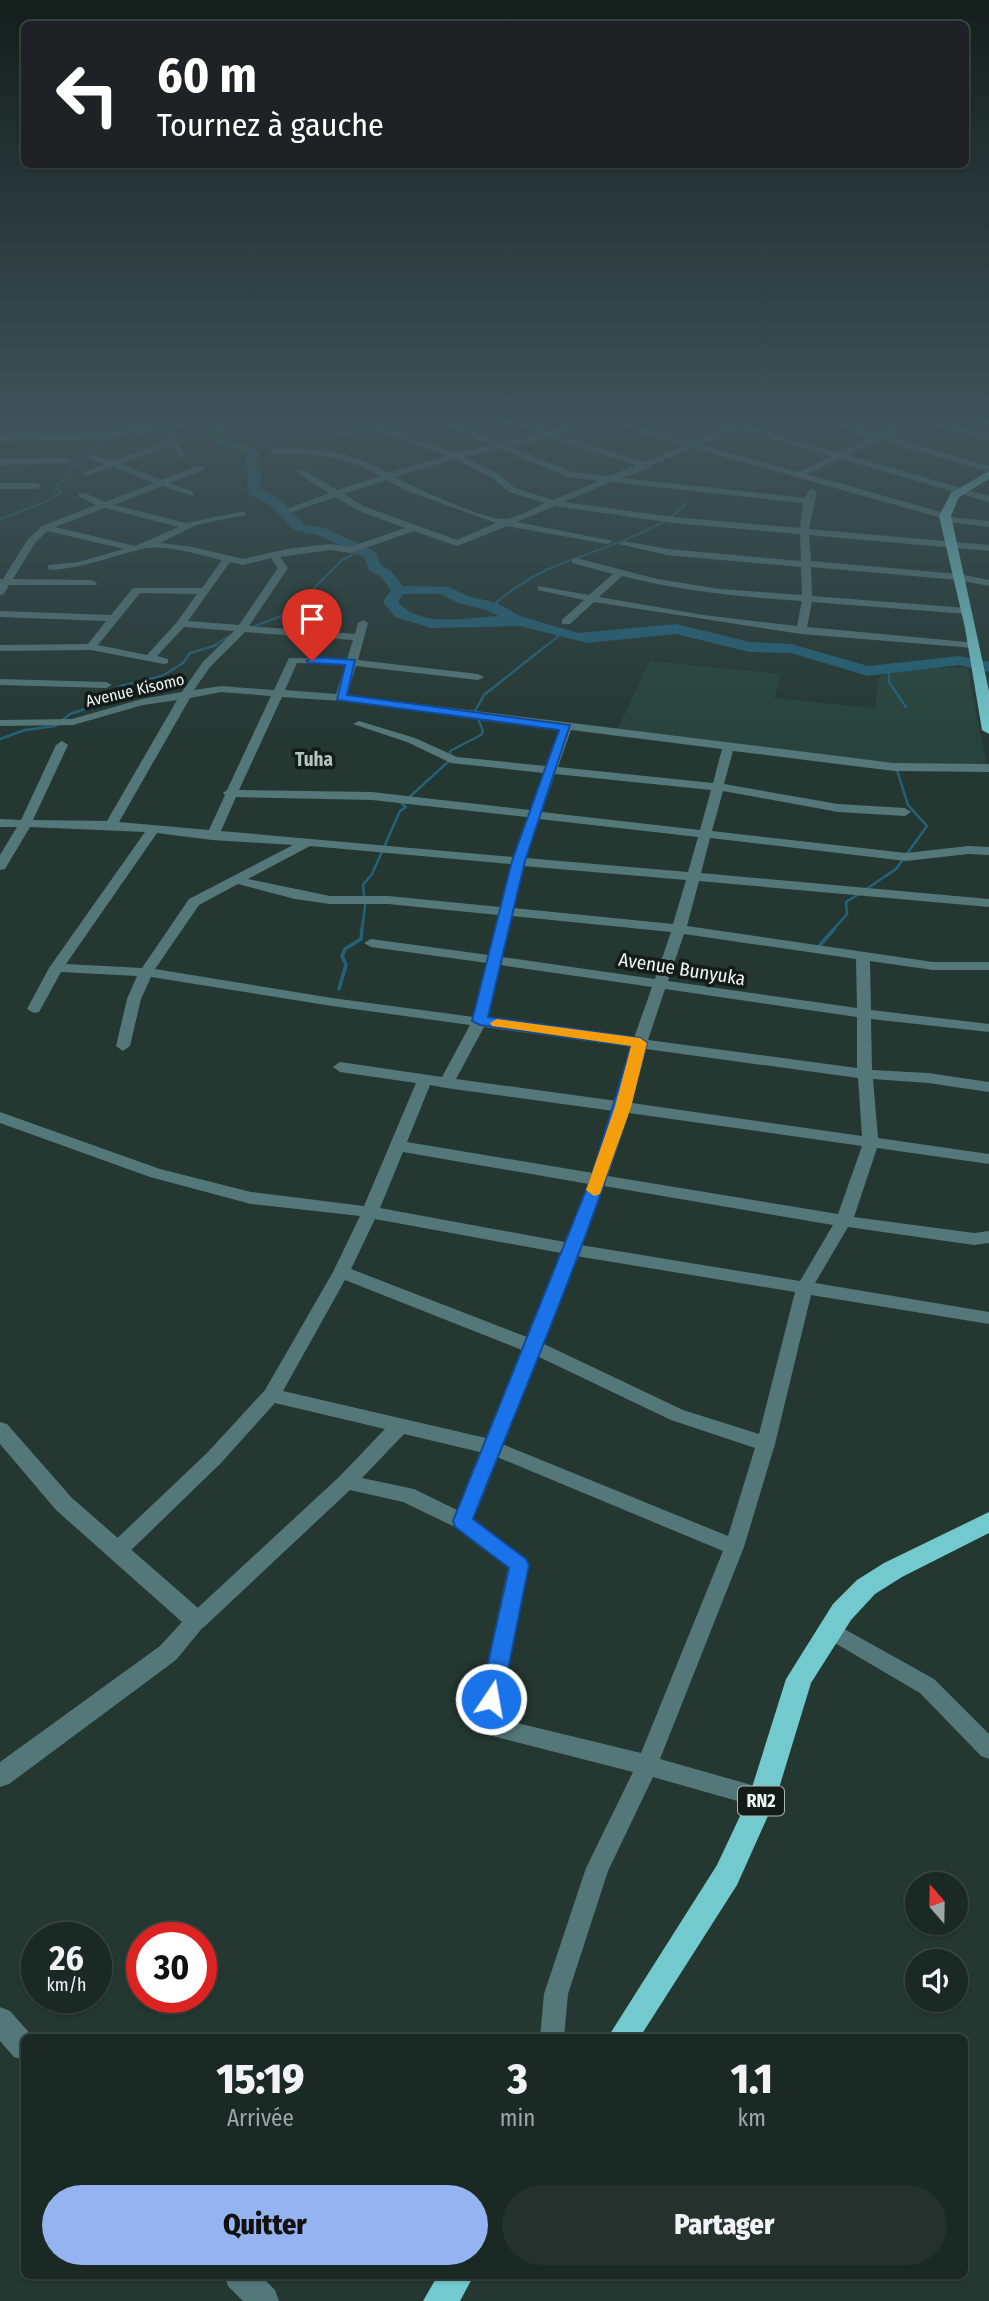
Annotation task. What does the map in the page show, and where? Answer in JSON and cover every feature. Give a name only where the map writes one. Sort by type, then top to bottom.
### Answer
[{"type":"highway","points":[[947,528],[967,611],[989,730]]},
{"type":"highway","name":"RN2","points":[[625,2034],[727,1875],[762,1798],[799,1679],[842,1612],[866,1587],[893,1570],[989,1522]]},
{"type":"highway","points":[[440,2301],[455,2279]]},
{"type":"street","points":[[0,592],[3,582],[31,541],[45,528]]},
{"type":"street","points":[[47,528],[136,549]]},
{"type":"street","points":[[52,567],[79,565],[136,549],[182,528]]},
{"type":"street","points":[[149,545],[243,562],[330,547],[355,548],[412,528]]},
{"type":"street","points":[[420,528],[457,543],[495,528]]},
{"type":"street","points":[[533,528],[608,541]]},
{"type":"street","points":[[767,528],[989,548]]},
{"type":"street","points":[[801,631],[807,600],[805,528]]},
{"type":"street","points":[[624,544],[667,552],[989,583]]},
{"type":"street","points":[[111,825],[186,694],[206,665],[240,631],[283,568],[274,555]]},
{"type":"street","points":[[149,659],[181,624],[228,558]]},
{"type":"street","points":[[576,561],[720,592],[967,611]]},
{"type":"street","points":[[566,622],[621,572]]},
{"type":"street","points":[[3,582],[92,583]]},
{"type":"street","points":[[542,588],[589,600],[975,657]]},
{"type":"street","points":[[91,647],[137,590],[206,591]]},
{"type":"street","points":[[0,614],[112,618]]},
{"type":"street","points":[[341,698],[363,623]]},
{"type":"street","points":[[181,624],[240,631],[358,637]]},
{"type":"street","points":[[0,648],[91,647],[164,661]]},
{"type":"street","points":[[212,836],[229,793],[293,660],[351,662],[478,677]]},
{"type":"street","points":[[0,682],[106,685]]},
{"type":"street","name":"Avenue Kisomo","points":[[0,723],[73,722],[142,702],[222,689],[341,698],[728,749],[894,767],[989,768]]},
{"type":"street","points":[[359,724],[411,740],[450,759],[718,787],[838,808],[905,812]]},
{"type":"street","points":[[446,1083],[480,1021],[519,861],[549,769],[566,727]]},
{"type":"street","points":[[0,866],[24,826],[62,746]]},
{"type":"street","points":[[462,1521],[599,1178],[623,1107],[640,1043],[679,929],[728,749]]},
{"type":"street","points":[[229,793],[372,796],[533,817],[706,833],[904,856],[968,850],[989,851]]},
{"type":"street","points":[[0,823],[24,826],[111,825],[989,903]]},
{"type":"street","points":[[34,1009],[56,968],[153,830]]},
{"type":"street","points":[[123,1046],[134,999],[146,972],[194,902],[240,881],[306,844]]},
{"type":"street","points":[[240,881],[307,900],[388,900],[679,929],[863,958],[933,966],[989,966]]},
{"type":"street","name":"Avenue Bunyuka","points":[[370,943],[496,959],[864,1016],[989,1028]]},
{"type":"street","points":[[552,2034],[556,1994],[597,1868],[648,1765],[734,1546],[765,1444],[805,1286],[844,1221],[871,1144],[865,1074],[863,958]]},
{"type":"street","points":[[56,968],[146,972],[331,1002],[865,1074],[928,1078],[989,1087]]},
{"type":"street","points":[[340,1067],[989,1159]]},
{"type":"street","points":[[117,1551],[214,1458],[271,1395],[341,1272],[370,1212],[424,1081]]},
{"type":"street","points":[[0,1117],[156,1173],[251,1198],[370,1212],[571,1249],[989,1318]]},
{"type":"street","points":[[397,1146],[844,1221],[974,1239],[989,1237]]},
{"type":"street","points":[[341,1272],[533,1347],[677,1415],[765,1444]]},
{"type":"street","points":[[271,1395],[491,1447],[734,1546]]},
{"type":"street","points":[[0,1776],[168,1653],[197,1620],[346,1482],[401,1424]]},
{"type":"street","points":[[0,1430],[64,1504],[197,1620]]},
{"type":"street","points":[[346,1482],[407,1494],[462,1521],[519,1565],[485,1725],[648,1765],[762,1798]]},
{"type":"street","points":[[830,1630],[927,1686],[989,1749]]},
{"type":"street","points":[[0,2021],[21,2044]]},
{"type":"street","points":[[243,2279],[264,2301]]},
{"type":"shaded area","points":[[650,661],[780,674],[775,698],[875,708],[878,677],[916,668],[967,668],[987,765],[896,763],[615,733]]},
{"type":"waterway","points":[[305,528],[322,532],[371,555],[374,567],[386,574],[399,590]]},
{"type":"waterway","points":[[492,606],[518,586],[546,570],[650,528]]},
{"type":"waterway","points":[[247,629],[289,613],[342,560],[359,551]]},
{"type":"waterway","points":[[399,590],[444,590],[463,600],[492,606],[513,617]]},
{"type":"waterway","points":[[399,590],[390,602],[400,613],[414,620],[431,623],[520,621],[587,638],[654,629],[676,629],[744,646],[797,650],[868,671],[898,670],[959,660],[989,667]]},
{"type":"waterway","points":[[545,647],[561,634]]},
{"type":"waterway","points":[[212,647],[231,635]]},
{"type":"waterway","points":[[212,647],[217,645]]},
{"type":"waterway","points":[[362,930],[365,906],[363,885],[372,874],[400,811],[406,807],[402,804],[450,760],[450,751],[481,735],[483,731],[475,711],[484,695],[547,645]]},
{"type":"waterway","points":[[0,739],[25,730],[55,726],[70,714],[91,707],[121,686],[162,676],[183,663],[190,653],[212,647]]},
{"type":"waterway","points":[[889,671],[889,682],[906,707]]},
{"type":"waterway","points":[[865,890],[896,869],[927,826],[908,805],[897,770]]},
{"type":"waterway","points":[[833,930],[847,914],[846,902],[859,894]]},
{"type":"waterway","points":[[339,989],[346,965],[342,956],[345,949],[361,939],[362,928]]},
{"type":"waterway","points":[[820,945],[835,928]]},
{"type":"slow traffic","points":[[497,1023],[640,1043],[623,1107],[594,1190]]},
{"type":"district","name":"Tuha","points":[[314,759]]},
{"type":"route","points":[[312,661],[351,662],[341,698],[566,727],[549,769],[519,861],[480,1021],[640,1043],[623,1107],[599,1178],[462,1521],[519,1565],[491,1699]]}]
